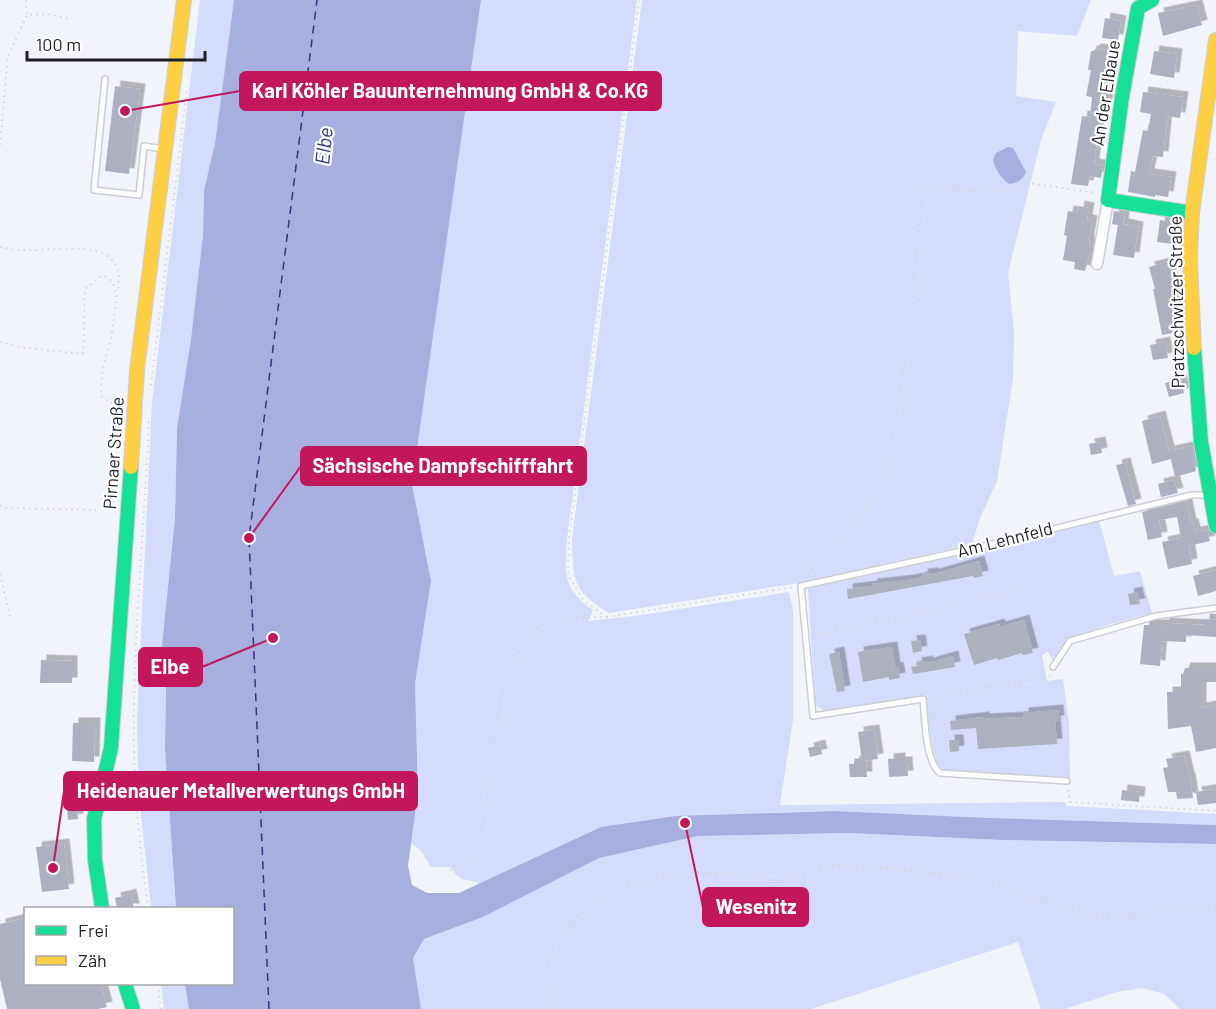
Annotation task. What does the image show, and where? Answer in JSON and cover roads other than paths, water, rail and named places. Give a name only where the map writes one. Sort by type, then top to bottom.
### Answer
[{"type":"street","name":"Pirnaer Straße","points":[[102,907],[94,860],[94,819],[111,748],[137,370],[184,0]]},
{"type":"street","name":"An der Elbaue","points":[[1097,264],[1138,8],[1152,0]]},
{"type":"street","name":"Pratzschwitzer Straße","points":[[1216,40],[1211,107],[1192,213],[1191,261],[1201,442],[1216,526]]},
{"type":"street","points":[[1108,197],[1192,213]]},
{"type":"street","points":[[125,985],[133,1009]]},
{"type":"lane","points":[[105,79],[94,190],[139,195],[144,146],[165,149]]},
{"type":"lane","name":"Am Lehnfeld","points":[[1066,781],[936,771],[930,757],[923,699],[813,716],[801,586],[971,549],[1192,495],[1209,495]]},
{"type":"lane","points":[[1053,667],[1070,642],[1156,616],[1216,608]]},
{"type":"water","points":[[234,0],[481,0],[412,484],[431,581],[415,684],[418,792],[408,866],[412,885],[427,893],[459,893],[601,827],[676,816],[834,811],[1216,825],[1216,844],[1002,840],[849,833],[698,836],[599,858],[483,917],[424,939],[413,958],[421,1009],[189,1009],[185,985],[234,985],[234,907],[176,907],[165,748],[166,692],[162,645],[175,518],[177,428],[191,339],[203,235],[204,190],[215,143]]},
{"type":"water","points":[[1008,147],[1013,148],[1026,172],[1019,181],[1009,184],[995,167],[993,159],[996,153]]},
{"type":"place","name":"Karl Köhler Bauunternehmung GmbH & Co.KG","points":[[125,111]]},
{"type":"place","name":"Sächsische Dampfschifffahrt","points":[[249,538]]},
{"type":"place","name":"Elbe","points":[[273,638]]},
{"type":"place","name":"Wesenitz","points":[[685,823]]},
{"type":"place","name":"Heidenauer Metallverwertungs GmbH","points":[[53,868]]}]
